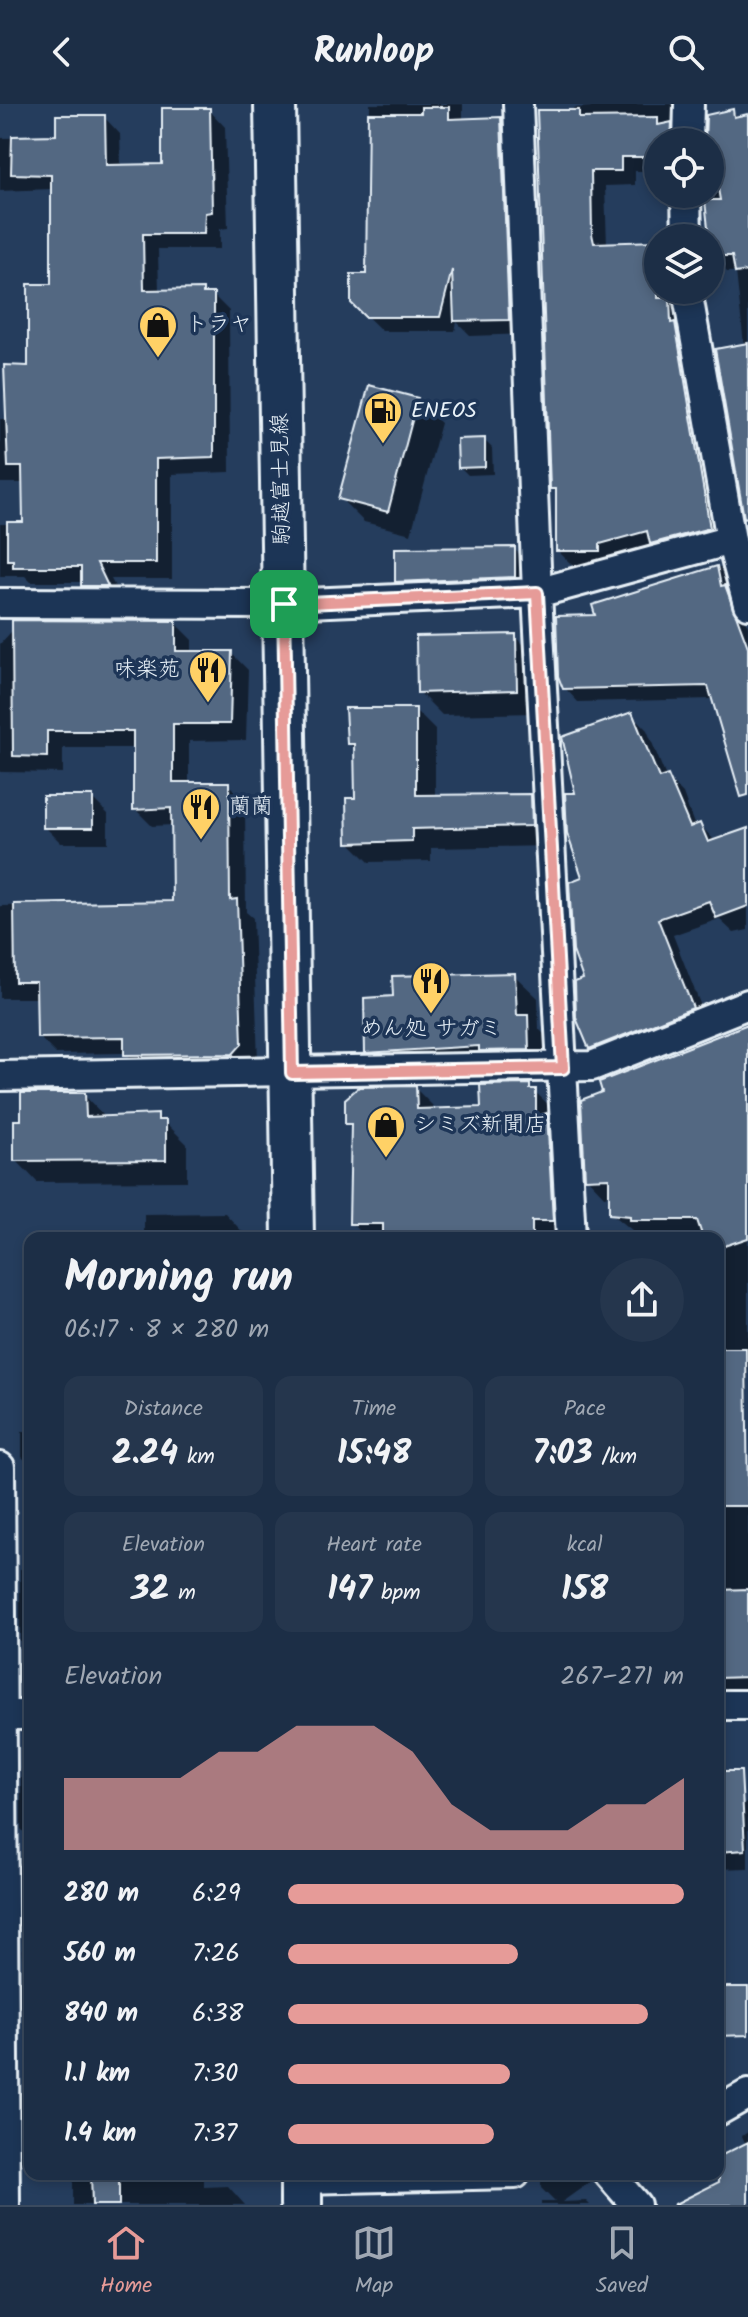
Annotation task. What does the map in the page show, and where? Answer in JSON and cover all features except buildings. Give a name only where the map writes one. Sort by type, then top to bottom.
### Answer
[{"type":"main road","name":"駒越富士見線","points":[[275,104],[293,1232]]},
{"type":"street","points":[[518,104],[537,593],[571,1232]]},
{"type":"street","points":[[688,128],[689,104]]},
{"type":"street","points":[[689,304],[731,540],[748,604]]},
{"type":"street","points":[[0,603],[284,604],[537,593],[731,540]]},
{"type":"street","points":[[0,1076],[592,1066],[748,1004]]},
{"type":"street","points":[[0,1467],[11,1715],[2,2169],[5,2205]]},
{"type":"street","points":[[724,1705],[748,1705]]},
{"type":"street","points":[[724,2108],[748,2094]]},
{"type":"street","points":[[301,2186],[408,2180]]},
{"type":"street","points":[[614,2180],[636,2205]]},
{"type":"place","name":"トラヤ","points":[[158,359]]},
{"type":"place","name":"ENEOS","points":[[383,445]]},
{"type":"place","name":"味楽苑","points":[[208,704]]},
{"type":"place","name":"蘭蘭","points":[[201,841]]},
{"type":"place","name":"めん処 サガミ","points":[[431,1015]]},
{"type":"place","name":"シミズ新聞店","points":[[386,1159]]},
{"type":"route","points":[[537,593],[563,1068],[292,1073],[284,604],[537,593]]}]
